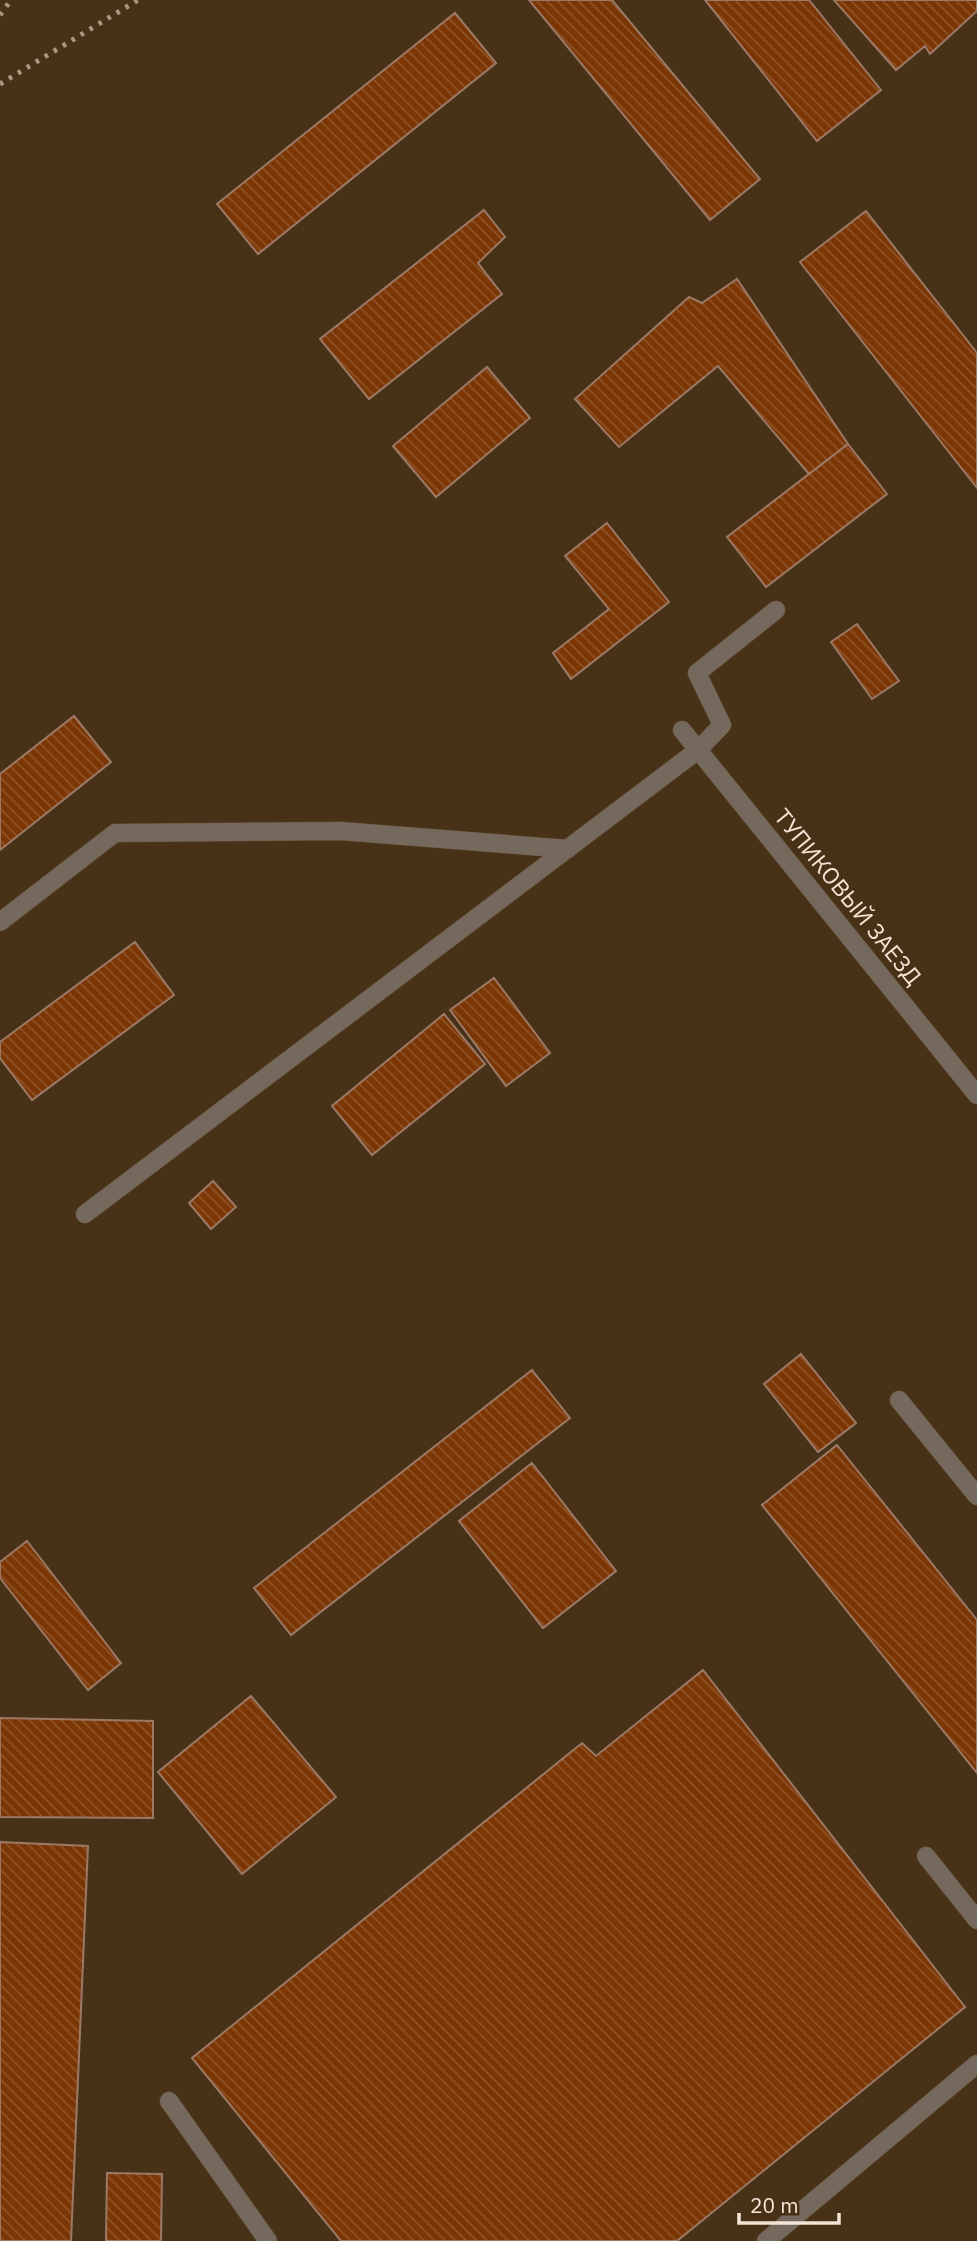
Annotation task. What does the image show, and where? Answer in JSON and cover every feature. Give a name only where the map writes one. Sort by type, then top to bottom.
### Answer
[{"type":"street","points":[[85,1214],[698,750],[722,725],[697,673],[776,610]]},
{"type":"street","name":"ТУПИКОВЫЙ ЗАЕЗД","points":[[682,730],[977,1095]]},
{"type":"street","points":[[0,922],[115,833],[341,831],[568,849]]},
{"type":"street","points":[[900,1400],[977,1496]]},
{"type":"street","points":[[926,1856],[977,1920]]},
{"type":"street","points":[[766,2241],[977,2064]]},
{"type":"street","points":[[169,2101],[268,2241]]},
{"type":"building","points":[[529,0],[612,0],[760,179],[710,220]]},
{"type":"building","points":[[705,0],[809,0],[881,90],[817,141]]},
{"type":"building","points":[[834,0],[977,0],[977,11],[930,54],[925,46],[896,70]]},
{"type":"building","points":[[455,13],[496,63],[258,254],[217,204]]},
{"type":"building","points":[[484,210],[505,237],[478,263],[502,294],[369,399],[320,339]]},
{"type":"building","points":[[866,211],[977,353],[977,488],[800,262]]},
{"type":"building","points":[[737,279],[848,444],[809,474],[718,366],[619,447],[575,399],[689,297],[702,303]]},
{"type":"building","points":[[487,367],[530,418],[436,497],[393,446]]},
{"type":"building","points":[[848,444],[887,494],[766,587],[727,537]]},
{"type":"building","points":[[607,523],[669,602],[571,679],[553,653],[609,609],[565,556]]},
{"type":"building","points":[[857,624],[899,681],[872,699],[831,642]]},
{"type":"building","points":[[74,716],[111,762],[0,850],[0,774]]},
{"type":"building","points":[[135,942],[174,995],[32,1100],[0,1058],[0,1042]]},
{"type":"building","points":[[494,978],[550,1053],[506,1086],[450,1010]]},
{"type":"building","points":[[444,1014],[485,1064],[372,1155],[332,1106]]},
{"type":"building","points":[[213,1181],[236,1207],[211,1229],[189,1203]]},
{"type":"building","points":[[801,1354],[856,1423],[818,1452],[764,1384]]},
{"type":"building","points":[[532,1370],[570,1418],[291,1635],[254,1588]]},
{"type":"building","points":[[837,1445],[977,1620],[977,1773],[762,1505]]},
{"type":"building","points":[[532,1463],[616,1571],[543,1628],[459,1521]]},
{"type":"building","points":[[27,1541],[121,1663],[88,1690],[0,1578],[0,1562]]},
{"type":"building","points":[[703,1670],[965,2007],[677,2241],[341,2241],[192,2058],[582,1743],[596,1756]]},
{"type":"building","points":[[251,1696],[336,1797],[242,1874],[158,1772]]},
{"type":"building","points":[[0,1718],[153,1721],[153,1818],[0,1817]]},
{"type":"building","points":[[0,1842],[88,1846],[71,2241],[0,2241]]},
{"type":"building","points":[[107,2173],[162,2174],[161,2241],[106,2241]]},
{"type":"railway","points":[[0,15],[11,0]]},
{"type":"railway","points":[[0,84],[138,0]]}]
